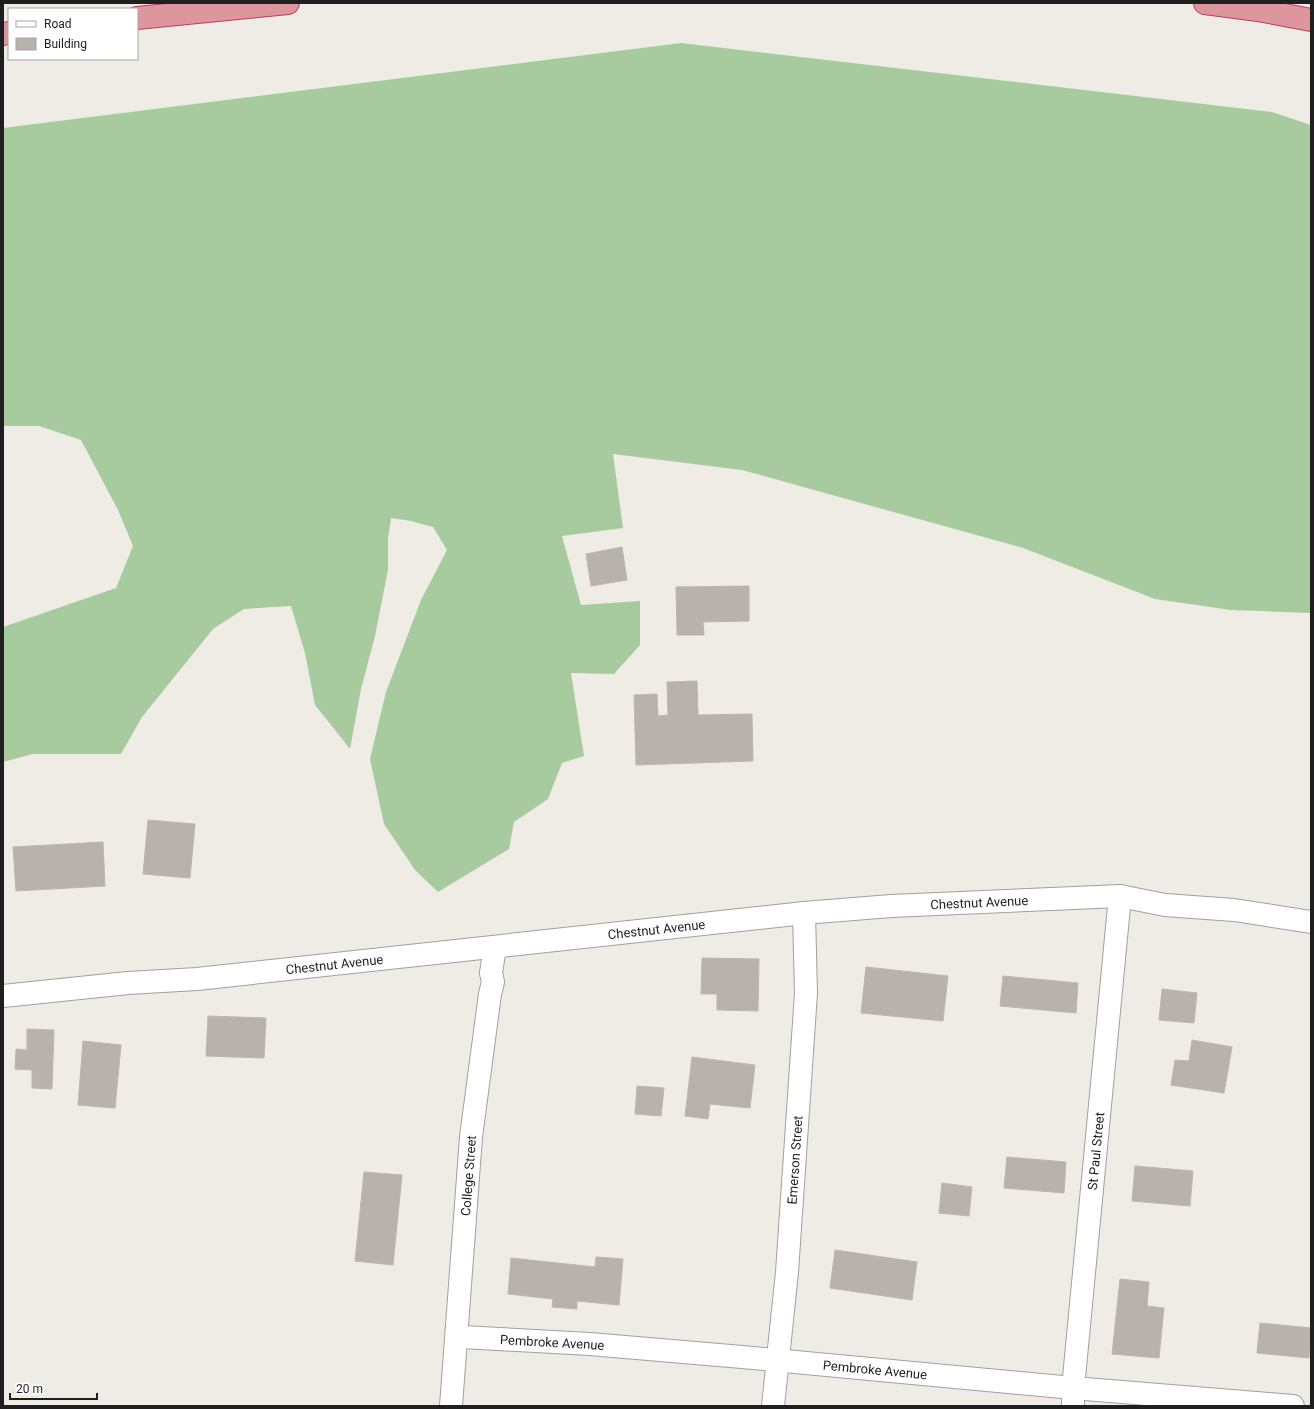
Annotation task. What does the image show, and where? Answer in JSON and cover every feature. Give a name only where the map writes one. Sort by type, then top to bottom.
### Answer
[{"type":"highway","points":[[138,18],[288,3]]},
{"type":"highway","points":[[1205,3],[1258,10],[1311,20]]},
{"type":"street","name":"Chestnut Avenue","points":[[3,996],[128,983],[197,979],[804,913],[891,906],[1120,896],[1165,905],[1234,910],[1311,922]]},
{"type":"street","name":"St Paul Street","points":[[1073,1397],[1120,896]]},
{"type":"street","name":"Emerson Street","points":[[773,1406],[787,1272],[806,993],[804,913]]},
{"type":"street","name":"College Street","points":[[452,1406],[471,1137],[490,994],[493,982],[491,973],[495,947]]},
{"type":"street","name":"Pembroke Avenue","points":[[458,1334],[462,1337],[590,1344],[742,1357],[1073,1397],[1293,1406]]},
{"type":"green space","points":[[681,43],[1272,112],[1311,125],[1311,613],[1231,610],[1155,599],[1023,548],[742,470],[613,454],[623,528],[562,536],[581,605],[640,601],[640,645],[614,674],[571,673],[584,756],[562,763],[548,799],[514,822],[509,849],[438,892],[415,870],[384,824],[370,759],[386,692],[421,600],[447,550],[433,527],[411,521],[391,518],[388,539],[388,570],[375,636],[361,689],[350,749],[315,705],[305,653],[291,606],[244,609],[213,629],[142,717],[121,754],[33,754],[3,762],[3,627],[116,588],[133,546],[118,510],[81,440],[39,426],[3,426],[3,128]]},
{"type":"building","points":[[622,547],[627,580],[591,586],[586,554]]},
{"type":"building","points":[[749,586],[749,621],[703,622],[704,635],[677,635],[676,587]]},
{"type":"building","points":[[697,681],[698,715],[752,714],[753,761],[636,765],[634,695],[657,694],[658,716],[668,715],[667,682]]},
{"type":"building","points":[[148,820],[195,824],[190,878],[143,874]]},
{"type":"building","points":[[103,842],[105,886],[16,891],[13,847]]},
{"type":"building","points":[[702,958],[759,959],[758,1011],[717,1010],[717,994],[701,994]]},
{"type":"building","points":[[866,967],[948,976],[943,1021],[861,1013]]},
{"type":"building","points":[[1003,976],[1078,983],[1076,1013],[1000,1006]]},
{"type":"building","points":[[1162,989],[1197,993],[1194,1023],[1159,1020]]},
{"type":"building","points":[[208,1016],[266,1018],[264,1058],[206,1056]]},
{"type":"building","points":[[27,1029],[54,1030],[52,1089],[32,1088],[32,1070],[15,1069],[16,1049],[27,1050]]},
{"type":"building","points":[[1192,1040],[1232,1047],[1224,1093],[1171,1085],[1175,1060],[1189,1061]]},
{"type":"building","points":[[83,1041],[121,1045],[115,1108],[78,1105]]},
{"type":"building","points":[[692,1057],[755,1065],[750,1108],[710,1104],[708,1119],[685,1116]]},
{"type":"building","points":[[637,1086],[664,1088],[661,1116],[635,1114]]},
{"type":"building","points":[[1007,1157],[1066,1162],[1064,1193],[1004,1188]]},
{"type":"building","points":[[1135,1166],[1193,1171],[1190,1206],[1132,1201]]},
{"type":"building","points":[[364,1172],[402,1175],[393,1265],[355,1261]]},
{"type":"building","points":[[942,1183],[972,1187],[969,1216],[939,1213]]},
{"type":"building","points":[[835,1250],[917,1262],[912,1300],[830,1288]]},
{"type":"building","points":[[596,1257],[623,1259],[619,1305],[577,1301],[577,1309],[552,1307],[553,1299],[508,1294],[511,1258],[595,1267]]},
{"type":"building","points":[[1120,1279],[1149,1282],[1147,1306],[1164,1308],[1159,1358],[1112,1354]]},
{"type":"building","points":[[1260,1323],[1311,1328],[1309,1358],[1257,1353]]}]
